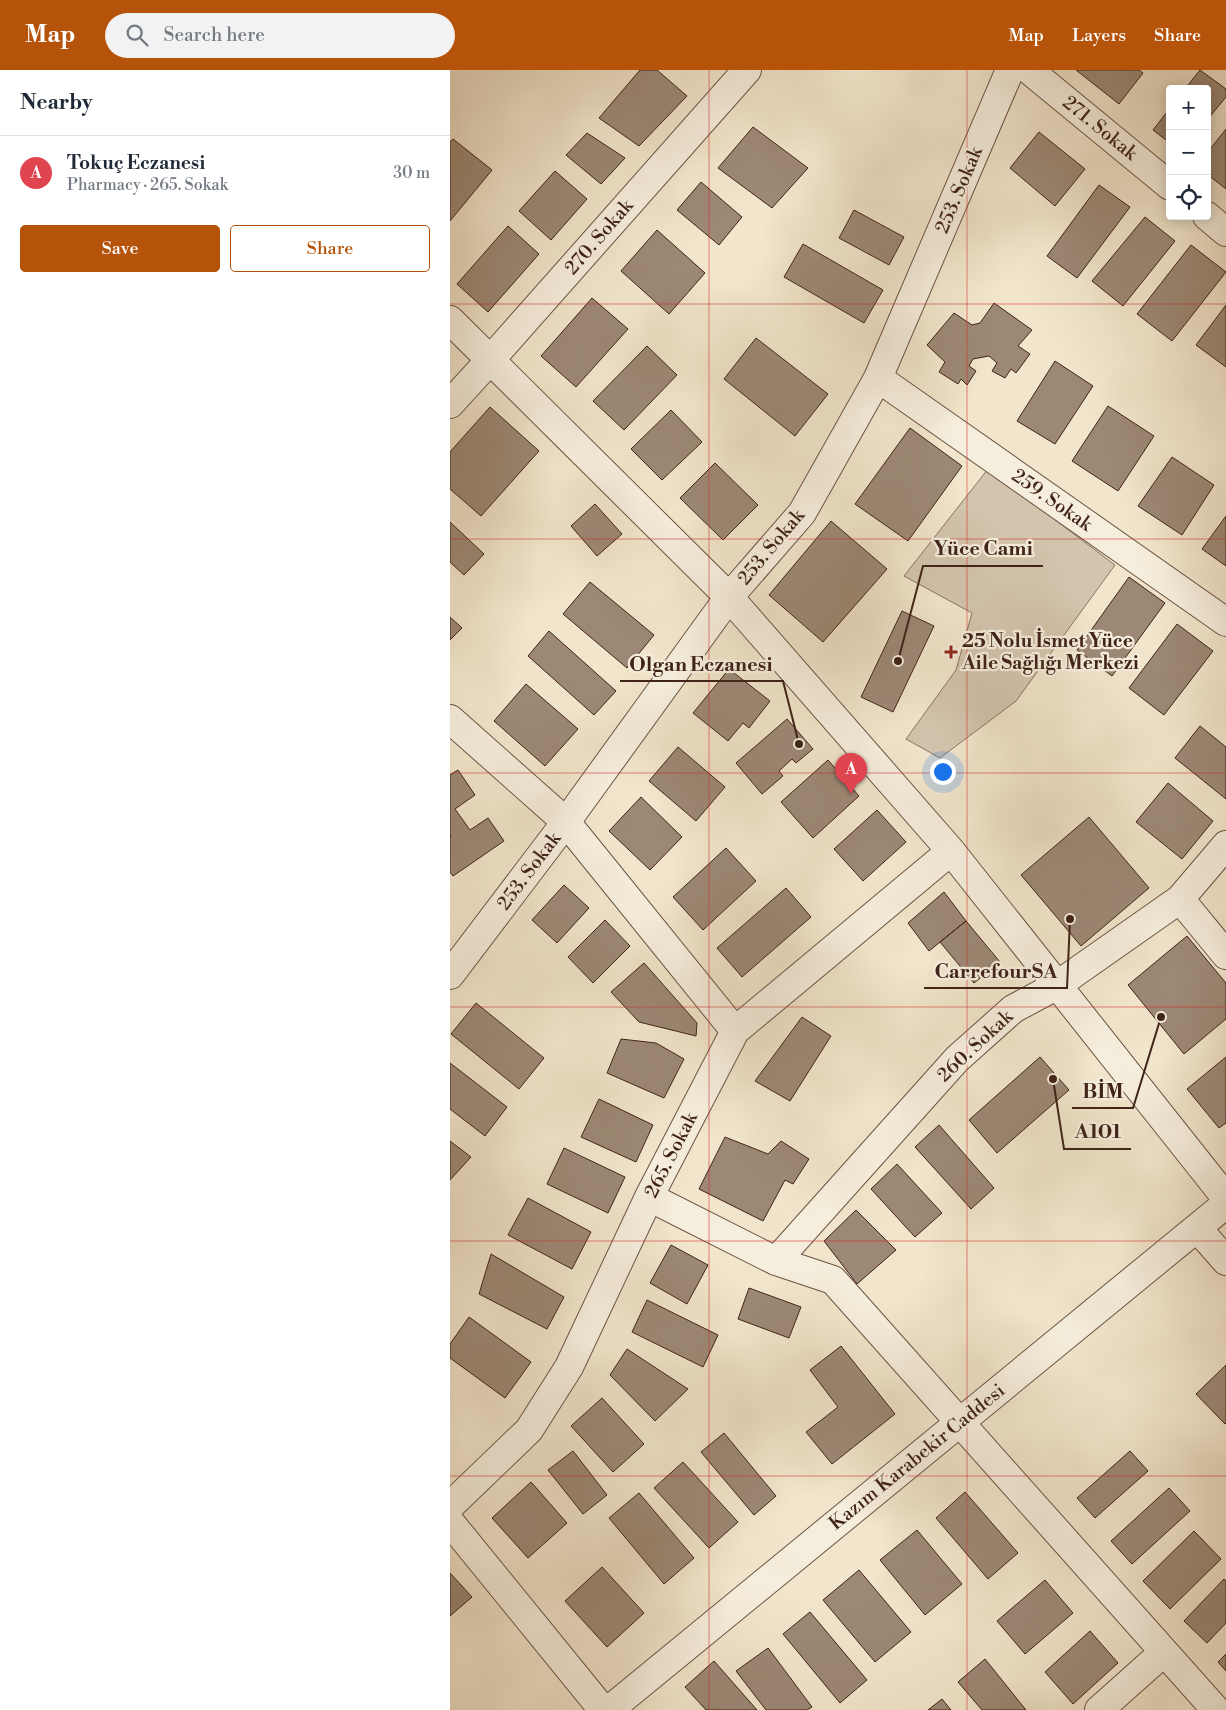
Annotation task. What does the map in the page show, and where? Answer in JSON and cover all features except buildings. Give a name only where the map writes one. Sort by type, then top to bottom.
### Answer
[{"type":"street","name":"270. Sokak","points":[[450,404],[746,70]]},
{"type":"street","name":"253. Sokak","points":[[450,974],[566,822],[729,597],[802,513],[878,378],[1010,70]]},
{"type":"street","name":"271. Sokak","points":[[1029,70],[1166,183]]},
{"type":"street","points":[[1211,219],[1226,232]]},
{"type":"street","points":[[450,320],[729,597],[951,852],[1226,1198]]},
{"type":"street","name":"259. Sokak","points":[[878,378],[1226,622]]},
{"type":"street","points":[[450,719],[566,822],[735,1031]]},
{"type":"street","name":"260. Sokak","points":[[776,1261],[957,1059],[1013,1009],[1056,986],[1180,899],[1226,845]]},
{"type":"street","name":"265. Sokak","points":[[450,1506],[529,1430],[569,1367],[649,1197],[735,1031],[951,852]]},
{"type":"street","points":[[1180,899],[1226,955]]},
{"type":"street","points":[[649,1197],[776,1261],[832,1280],[1216,1710]]},
{"type":"street","name":"Kazım Karabekir Caddesi","points":[[609,1710],[1226,1204]]},
{"type":"street","points":[[1197,1228],[1226,1261]]},
{"type":"street","points":[[450,1522],[603,1710]]},
{"type":"street","points":[[1099,1710],[1164,1652]]},
{"type":"shaded area","points":[[988,469],[1115,565],[1016,701],[940,758],[906,739],[956,670],[972,613],[904,576]]},
{"type":"place","name":"25 Nolu İsmet Yüce Aile Sağlığı Merkezi","points":[[951,652]]},
{"type":"place","name":"Yüce Cami","points":[[898,661]]},
{"type":"place","name":"Olgan Eczanesi","points":[[799,744]]},
{"type":"place","name":"Tokuç Eczanesi","points":[[851,794]]},
{"type":"place","name":"CarrefourSA","points":[[1070,919]]},
{"type":"place","name":"BİM","points":[[1161,1017]]},
{"type":"place","name":"A101","points":[[1053,1079]]}]
